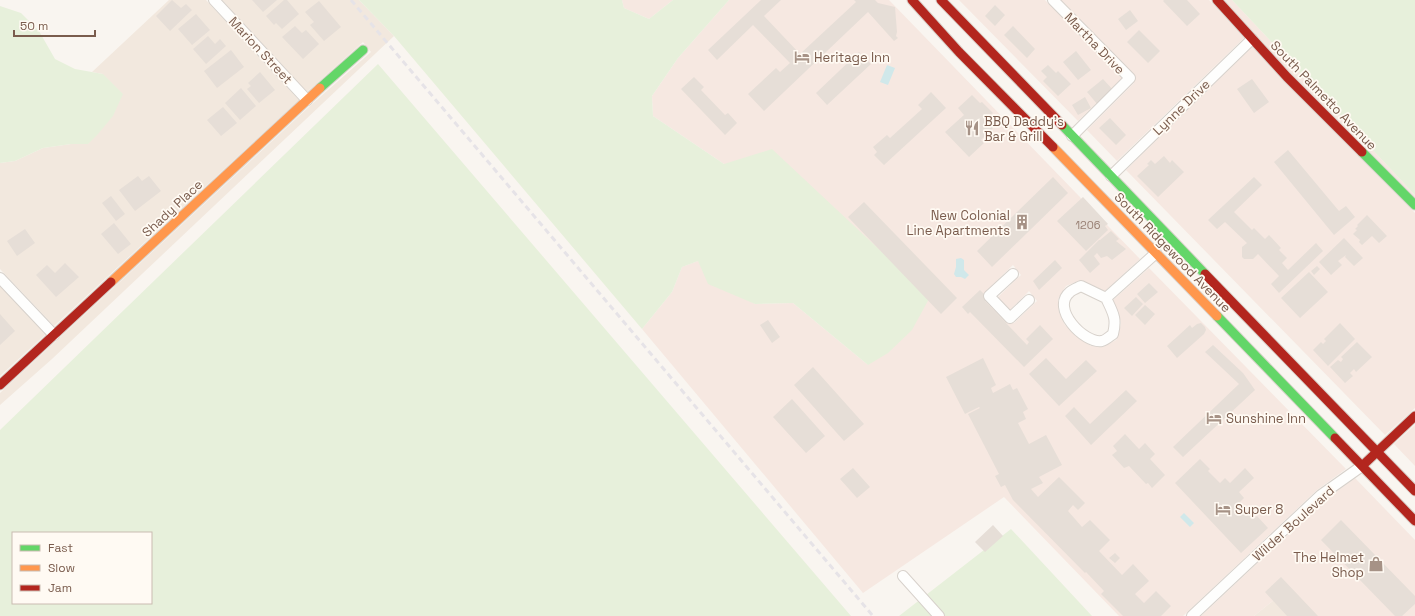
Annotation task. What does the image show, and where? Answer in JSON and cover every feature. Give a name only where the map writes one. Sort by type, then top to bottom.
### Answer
[{"type":"main road","name":"South Ridgewood Avenue","points":[[913,0],[959,52],[1026,119],[1415,521]]},
{"type":"main road","name":"South Palmetto Avenue","points":[[1217,0],[1287,77],[1415,205]]},
{"type":"main road","name":"South Ridgewood Avenue","points":[[937,2],[954,13],[1415,491]]},
{"type":"main road","name":"Shady Place","points":[[0,385],[307,100],[363,50]]},
{"type":"main road","name":"Wilder Boulevard","points":[[1362,466],[1415,416]]},
{"type":"street","name":"Marion Street","points":[[214,0],[307,100]]},
{"type":"street","name":"Martha Drive","points":[[1053,0],[1130,78],[1072,136]]},
{"type":"street","name":"Lynne Drive","points":[[1111,176],[1252,39]]},
{"type":"street","points":[[1106,298],[1156,253]]},
{"type":"street","points":[[1013,274],[989,296],[1010,318],[1029,300]]},
{"type":"street","points":[[0,278],[54,335]]},
{"type":"street","points":[[1081,286],[1106,298],[1114,314],[1116,324],[1113,334],[1103,341],[1092,340],[1069,320],[1064,310],[1064,300],[1069,292],[1081,286]]},
{"type":"street","name":"Wilder Boulevard","points":[[1192,616],[1321,495],[1362,466]]},
{"type":"street","points":[[903,576],[939,616]]},
{"type":"shaded area","points":[[169,0],[206,0],[299,100],[54,326],[0,269],[0,163],[15,161],[43,148],[71,144],[88,144],[103,74],[92,72]]},
{"type":"shaded area","points":[[222,0],[359,0],[394,36],[52,359],[0,405],[0,393],[311,105],[371,52],[363,42],[307,92]]},
{"type":"shaded area","points":[[622,0],[673,0],[649,19],[624,8]]},
{"type":"shaded area","points":[[729,0],[889,0],[1140,259],[1105,291],[1082,281],[1066,286],[1058,300],[1059,312],[1065,325],[1091,346],[1103,347],[1116,340],[1121,323],[1113,300],[1149,268],[1346,469],[1317,490],[1183,616],[1119,616],[1004,497],[863,593],[642,329],[672,292],[682,267],[698,261],[755,304],[793,303],[868,365],[724,164],[653,116],[652,96],[678,58]],"holes":[[[1013,265],[1021,275],[998,297],[1010,310],[1029,291],[1037,301],[1014,323],[1006,322],[986,301],[986,291]]]},
{"type":"shaded area","points":[[959,0],[1045,0],[1122,78],[1078,121]]},
{"type":"shaded area","points":[[1061,0],[1209,0],[1244,38],[1117,161],[1087,130],[1134,83],[1134,74]]},
{"type":"shaded area","points":[[1224,0],[1232,0],[1415,195],[1415,197],[1291,73]]},
{"type":"shaded area","points":[[1252,47],[1284,82],[1415,213],[1415,408],[1385,435],[1126,170]]},
{"type":"shaded area","points":[[0,286],[46,334],[0,376]]},
{"type":"shaded area","points":[[1415,425],[1415,466],[1394,444]]},
{"type":"shaded area","points":[[1355,478],[1415,540],[1415,616],[1289,616],[1274,600],[1254,616],[1201,616],[1325,500]]},
{"type":"shaded area","points":[[1274,600],[1289,616],[1254,616]]},
{"type":"green space","points":[[359,0],[622,0],[624,8],[649,19],[673,0],[729,0],[678,58],[652,96],[653,116],[724,164],[772,149],[930,297],[912,330],[888,353],[868,365],[793,303],[755,304],[708,284],[698,261],[682,267],[672,292],[642,329],[394,36]]},
{"type":"green space","points":[[1232,0],[1415,0],[1415,195]]},
{"type":"green space","points":[[0,6],[21,13],[39,31],[55,59],[75,69],[103,74],[123,94],[113,116],[88,144],[71,144],[43,148],[15,161],[0,163]]},
{"type":"green space","points":[[378,64],[851,616],[0,616],[0,430]]},
{"type":"green space","points":[[1011,529],[1092,616],[899,616]]},
{"type":"water","points":[[887,65],[895,68],[888,85],[880,82]]},
{"type":"water","points":[[961,258],[964,260],[964,270],[969,275],[965,279],[956,277],[954,274],[956,259]]},
{"type":"water","points":[[1184,513],[1194,523],[1190,527],[1180,517]]},
{"type":"building","points":[[172,0],[181,8],[186,4],[192,10],[170,31],[156,16]]},
{"type":"building","points":[[252,0],[277,0],[263,12]]},
{"type":"building","points":[[284,0],[287,0],[299,14],[282,29],[276,23],[274,25],[266,16]]},
{"type":"building","name":"Heritage Inn","points":[[761,0],[781,0],[764,16],[800,54],[856,2],[854,0],[875,0],[878,3],[895,7],[896,36],[898,38],[894,41],[868,12],[764,111],[748,94],[776,68],[780,72],[790,63],[753,25],[717,60],[708,50]]},
{"type":"building","points":[[1187,0],[1200,14],[1187,26],[1163,1]]},
{"type":"building","points":[[319,1],[341,27],[324,41],[310,25],[314,22],[305,12]]},
{"type":"building","points":[[995,5],[1005,15],[995,26],[985,16]]},
{"type":"building","points":[[1130,10],[1138,21],[1126,30],[1118,19]]},
{"type":"building","points":[[196,14],[210,30],[192,45],[178,29]]},
{"type":"building","points":[[295,26],[302,33],[306,30],[319,44],[303,59],[282,37]]},
{"type":"building","points":[[1013,26],[1035,49],[1027,58],[1004,35]]},
{"type":"building","points":[[1139,30],[1160,51],[1148,63],[1127,42]]},
{"type":"building","points":[[208,36],[215,44],[220,39],[226,46],[206,64],[193,49]]},
{"type":"building","points":[[231,50],[244,67],[217,88],[204,71]]},
{"type":"building","points":[[1076,51],[1091,70],[1078,80],[1063,62]]},
{"type":"building","points":[[859,52],[871,64],[827,105],[816,93]]},
{"type":"building","points":[[1048,65],[1056,73],[1058,71],[1071,84],[1058,96],[1043,81],[1047,77],[1041,71]]},
{"type":"building","points":[[260,72],[275,90],[259,103],[247,89],[251,86],[248,83]]},
{"type":"building","points":[[694,77],[704,87],[701,90],[725,115],[728,113],[737,123],[725,135],[681,89]]},
{"type":"building","points":[[1103,79],[1114,91],[1098,105],[1087,92]]},
{"type":"building","points":[[1252,79],[1269,102],[1254,113],[1237,89]]},
{"type":"building","points":[[241,88],[256,106],[240,120],[225,103]]},
{"type":"building","points":[[931,92],[946,108],[884,165],[874,155],[877,152],[873,147],[887,135],[890,138],[922,109],[918,105]]},
{"type":"building","name":"BBQ Daddy's Bar & Grill","points":[[972,95],[993,113],[990,115],[998,123],[981,140],[984,143],[969,157],[945,132],[964,115],[958,108]]},
{"type":"building","points":[[1085,97],[1091,108],[1078,115],[1072,105]]},
{"type":"building","points":[[223,107],[237,123],[221,136],[207,120]]},
{"type":"building","points":[[1110,118],[1126,135],[1116,145],[1099,128]]},
{"type":"building","points":[[1288,150],[1339,211],[1346,206],[1355,217],[1334,235],[1274,162]]},
{"type":"building","points":[[1164,156],[1170,163],[1172,160],[1184,172],[1158,197],[1137,176],[1149,165],[1147,164],[1151,160],[1155,164]]},
{"type":"building","points":[[138,176],[142,181],[149,176],[161,191],[135,211],[119,190]]},
{"type":"building","name":"New Colonial Line Apartments","points":[[1053,177],[1068,193],[992,267],[977,251]]},
{"type":"building","points":[[1254,177],[1262,185],[1234,212],[1252,230],[1254,228],[1265,239],[1269,235],[1281,248],[1279,250],[1287,258],[1282,263],[1288,270],[1316,243],[1323,251],[1279,293],[1271,284],[1279,276],[1258,254],[1253,259],[1244,259],[1242,257],[1242,247],[1247,243],[1225,222],[1217,229],[1208,220]]},
{"type":"building","points":[[111,196],[125,214],[116,221],[102,203]]},
{"type":"building","points":[[1083,197],[1108,224],[1105,226],[1108,230],[1086,251],[1057,221]]},
{"type":"building","points":[[864,202],[957,298],[941,314],[848,217]]},
{"type":"building","points":[[1367,215],[1387,236],[1379,243],[1372,236],[1362,245],[1359,242],[1360,240],[1353,234],[1357,230],[1355,229],[1358,226],[1357,225]]},
{"type":"building","points":[[114,223],[131,244],[118,254],[101,234]]},
{"type":"building","points":[[25,229],[35,243],[17,256],[7,241]]},
{"type":"building","points":[[1111,231],[1119,239],[1116,241],[1126,249],[1112,260],[1107,256],[1101,258],[1097,253],[1094,256],[1100,264],[1090,273],[1079,260],[1099,240]]},
{"type":"building","points":[[1344,238],[1363,258],[1354,266],[1345,257],[1346,255],[1338,261],[1342,265],[1331,275],[1319,262]]},
{"type":"building","points":[[1055,260],[1062,268],[1039,290],[1033,281]]},
{"type":"building","points":[[65,263],[79,277],[56,297],[36,275],[47,265],[55,273]]},
{"type":"building","points":[[1317,266],[1320,269],[1314,275],[1311,271]]},
{"type":"building","points":[[1309,272],[1328,292],[1300,318],[1281,298]]},
{"type":"building","points":[[1149,283],[1158,292],[1145,303],[1137,294]]},
{"type":"building","points":[[980,290],[988,298],[985,301],[1027,345],[1029,342],[1026,339],[1040,325],[1053,339],[1024,367],[970,312],[968,314],[962,307]]},
{"type":"building","points":[[1136,297],[1143,304],[1132,316],[1124,308]]},
{"type":"building","points":[[1145,305],[1155,314],[1145,325],[1135,315]]},
{"type":"building","points":[[0,314],[15,331],[0,345]]},
{"type":"building","points":[[768,320],[780,337],[772,343],[760,325]]},
{"type":"building","points":[[1201,323],[1206,330],[1204,334],[1177,358],[1167,346],[1190,325],[1192,328]]},
{"type":"building","points":[[1340,323],[1355,339],[1328,366],[1313,350],[1321,342],[1323,344],[1326,341],[1324,339]]},
{"type":"building","points":[[1357,342],[1372,357],[1356,372],[1354,369],[1350,373],[1353,376],[1345,383],[1330,367],[1338,360],[1341,362],[1343,359],[1341,357]]},
{"type":"building","name":"Sunshine Inn","points":[[1213,345],[1243,373],[1255,390],[1183,457],[1173,447],[1239,384],[1205,352]]},
{"type":"building","points":[[983,358],[996,385],[991,388],[993,393],[1010,384],[1013,390],[1017,388],[1028,409],[1023,412],[1026,419],[1018,423],[1029,444],[1046,435],[1062,465],[1039,477],[1043,483],[1031,489],[1038,497],[1059,477],[1085,503],[1078,510],[1073,505],[1068,511],[1082,527],[1090,520],[1110,540],[1099,551],[1122,575],[1133,564],[1149,581],[1135,594],[1144,603],[1156,591],[1171,606],[1161,616],[1123,616],[1101,594],[1104,591],[1086,572],[1085,573],[1013,500],[1005,485],[1001,487],[995,476],[999,474],[968,414],[980,408],[979,407],[965,414],[946,377]]},
{"type":"building","points":[[1046,358],[1066,379],[1086,360],[1097,371],[1059,406],[1029,374]]},
{"type":"building","points":[[813,367],[864,424],[844,441],[794,385]]},
{"type":"building","points":[[1126,390],[1137,401],[1091,445],[1065,416],[1074,407],[1090,424]]},
{"type":"building","points":[[792,399],[825,436],[806,453],[773,417]]},
{"type":"building","points":[[1125,434],[1139,449],[1145,443],[1155,454],[1150,459],[1165,475],[1152,488],[1148,483],[1146,484],[1129,466],[1124,468],[1112,455],[1117,451],[1113,446]]},
{"type":"building","name":"Super 8","points":[[1200,459],[1210,469],[1208,471],[1220,483],[1225,478],[1230,483],[1245,468],[1254,478],[1239,492],[1244,498],[1240,502],[1255,518],[1257,516],[1268,528],[1241,553],[1175,483]]},
{"type":"building","points":[[853,468],[870,487],[857,498],[840,479]]},
{"type":"building","points":[[1341,520],[1415,596],[1415,604],[1402,616],[1395,616],[1321,540]]},
{"type":"building","points":[[993,525],[1003,536],[985,552],[975,542]]},
{"type":"building","points":[[1115,553],[1120,558],[1115,563],[1109,558]]},
{"type":"building","points":[[1281,577],[1318,616],[1287,616],[1265,592]]},
{"type":"railway","points":[[351,0],[873,616]]},
{"type":"traffic: fast","points":[[320,88],[363,50]]},
{"type":"traffic: fast","points":[[1062,125],[1205,274]]},
{"type":"traffic: fast","points":[[1362,152],[1415,205]]},
{"type":"traffic: fast","points":[[1217,316],[1335,438]]},
{"type":"traffic: slow","points":[[111,282],[320,88]]},
{"type":"traffic: slow","points":[[1053,147],[1217,316]]},
{"type":"traffic: jam","points":[[912,0],[959,52],[1053,147]]},
{"type":"traffic: jam","points":[[941,0],[1062,125]]},
{"type":"traffic: jam","points":[[1217,0],[1287,77],[1362,152]]},
{"type":"traffic: jam","points":[[1205,274],[1415,491]]},
{"type":"traffic: jam","points":[[0,385],[111,282]]},
{"type":"traffic: jam","points":[[1362,466],[1415,416]]},
{"type":"traffic: jam","points":[[1335,438],[1415,521]]},
{"type":"place","name":"Heritage Inn","points":[[802,57]]},
{"type":"place","name":"BBQ Daddy's Bar & Grill","points":[[972,128]]},
{"type":"place","name":"New Colonial Line Apartments","points":[[1022,222]]},
{"type":"place","name":"Sunshine Inn","points":[[1214,418]]},
{"type":"place","name":"Super 8","points":[[1223,509]]},
{"type":"place","name":"The Helmet Shop","points":[[1376,564]]}]
